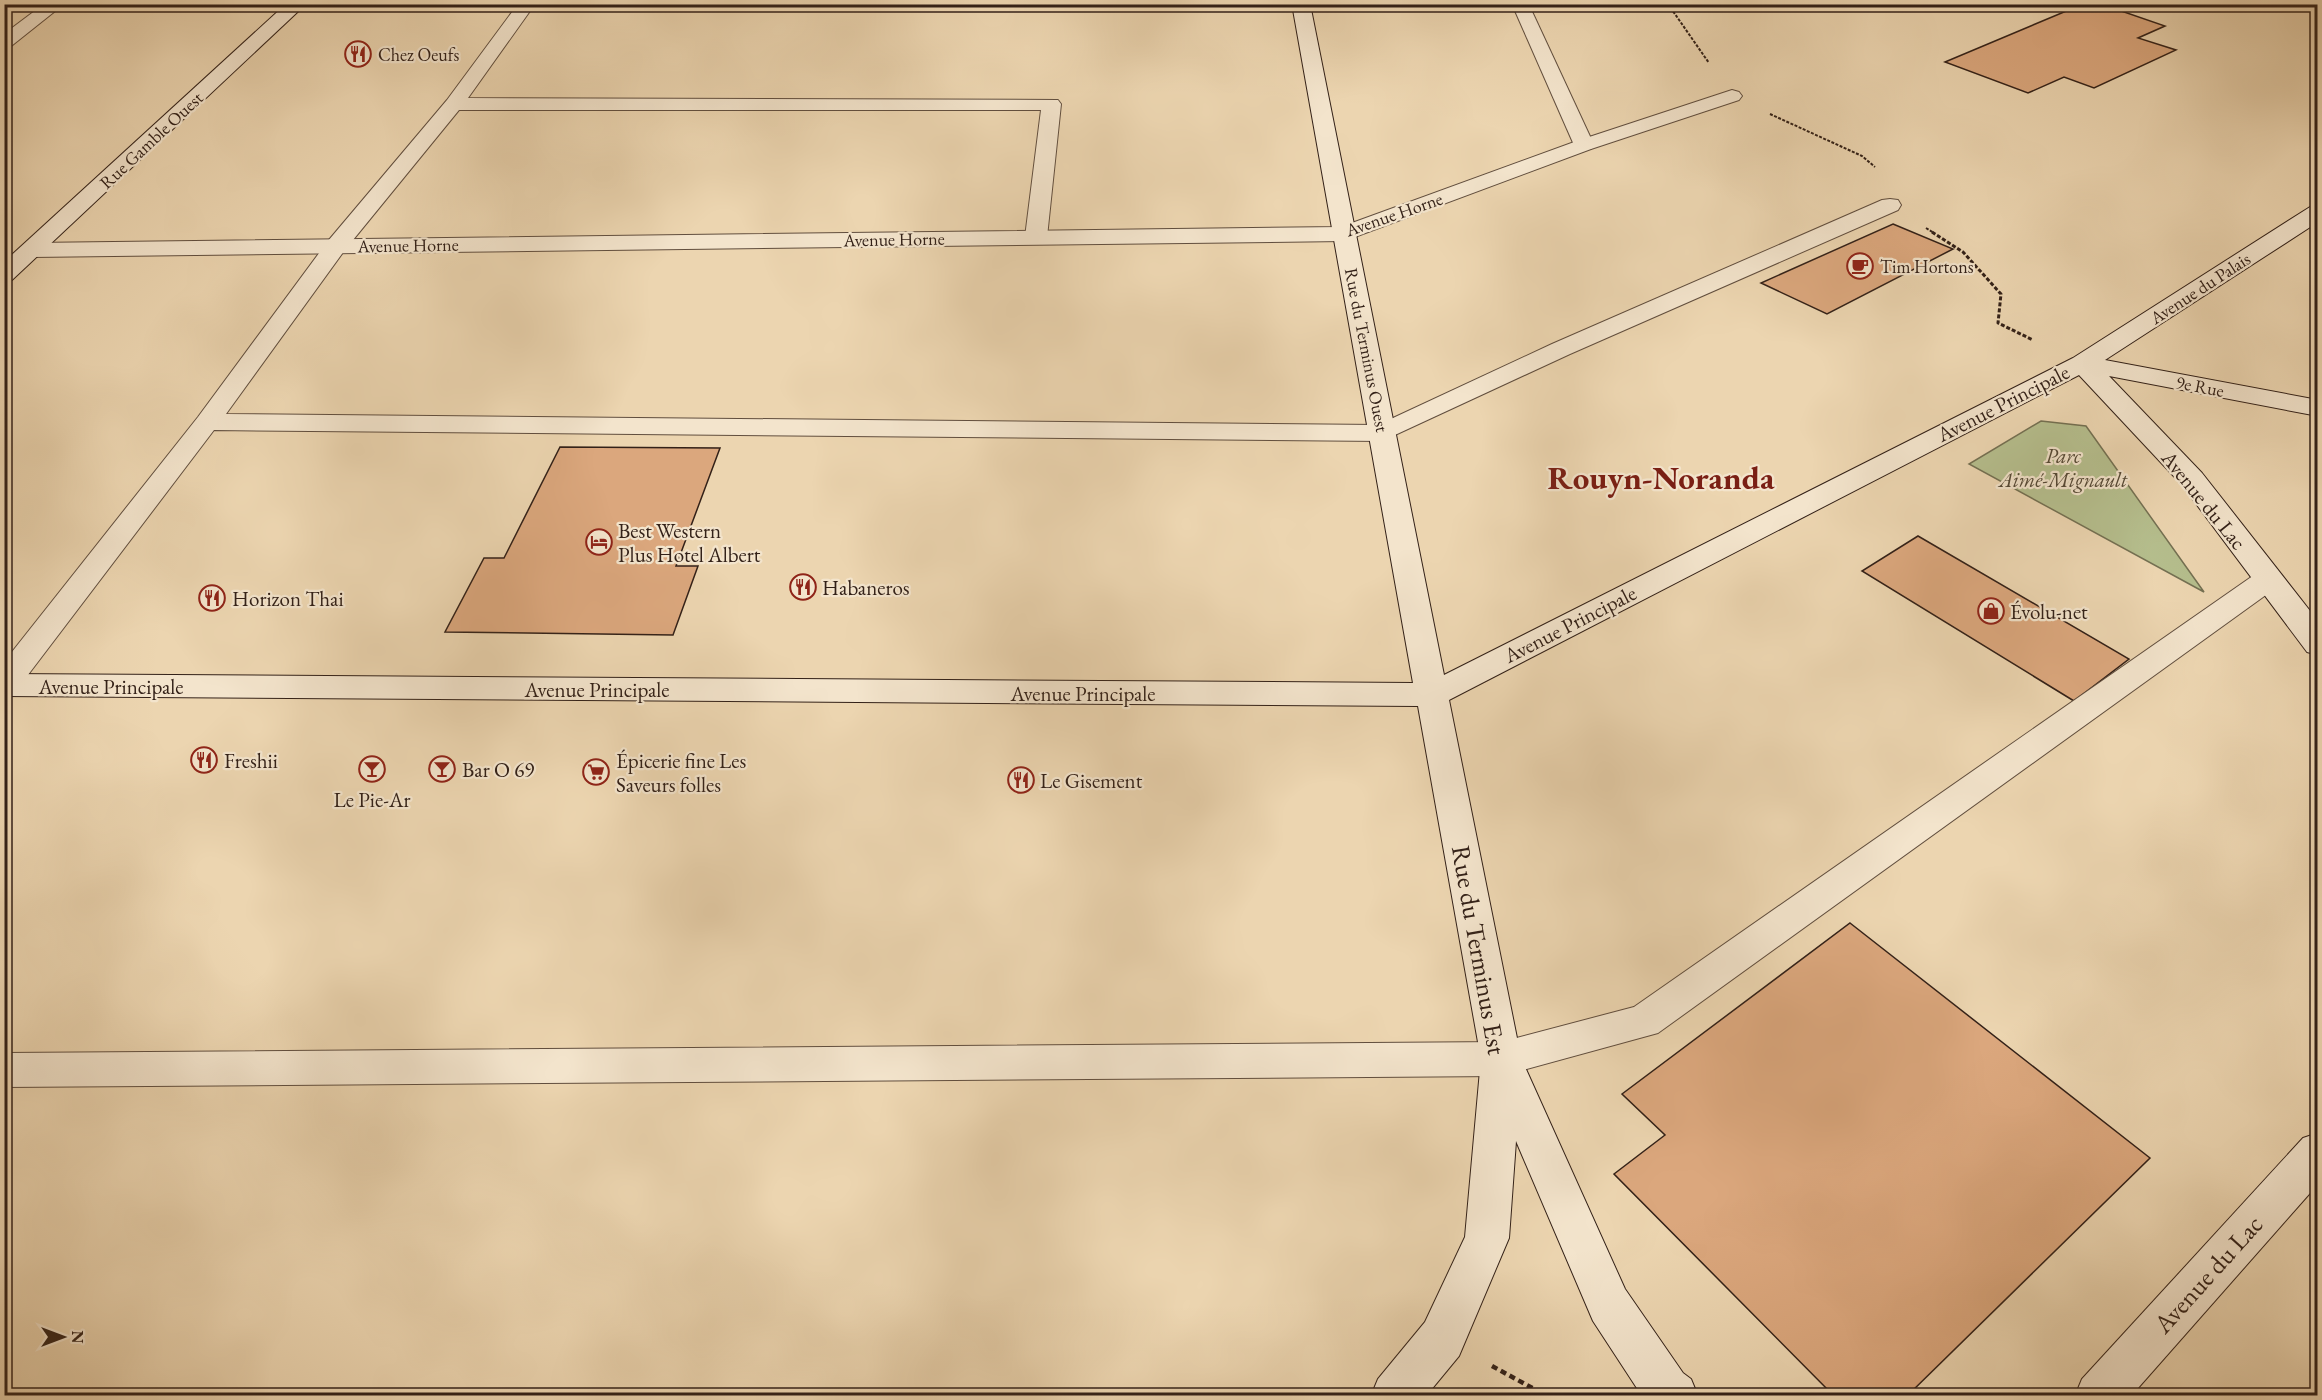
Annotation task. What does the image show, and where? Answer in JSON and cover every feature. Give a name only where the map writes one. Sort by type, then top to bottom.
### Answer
[{"type":"street","name":"Rue Gamble Ouest","points":[[4,275],[297,4]]},
{"type":"street","points":[[955,4],[1542,4]]},
{"type":"street","name":"Rue du Terminus Ouest","points":[[1301,5],[1431,695]]},
{"type":"street","name":"Avenue Horne","points":[[32,250],[1344,234],[1584,145],[1732,96]]},
{"type":"street","name":"Avenue du Palais","points":[[2082,363],[2318,212]]},
{"type":"street","name":"9e Rue","points":[[2082,363],[2318,408]]},
{"type":"street","name":"Avenue du Lac","points":[[2082,363],[2192,479],[2318,644]]},
{"type":"street","name":"Avenue Principale","points":[[4,684],[1431,695],[2082,363]]},
{"type":"street","name":"Rue du Terminus Est","points":[[1395,1395],[1442,1339],[1487,1238],[1501,1059],[1431,695]]},
{"type":"street","points":[[1501,1059],[1609,1305],[1666,1390],[1674,1395]]},
{"type":"street","name":"Avenue du Lac","points":[[2099,1395],[2318,1152]]},
{"type":"lane","points":[[4,43],[56,4]]},
{"type":"lane","points":[[4,684],[207,422],[336,246],[454,104],[527,4]]},
{"type":"lane","points":[[1520,5],[1584,145]]},
{"type":"lane","points":[[454,104],[1051,104],[1036,237]]},
{"type":"lane","points":[[207,422],[1382,434],[1561,349],[1890,205]]},
{"type":"lane","points":[[4,1070],[1501,1059],[1645,1021],[2267,580]]},
{"type":"path","points":[[1668,4],[1732,96],[1862,156],[1896,185],[1890,205],[1962,252],[1994,285],[2001,294],[1998,323],[2082,363]]},
{"type":"green space","name":"Parc Aimé-Mignault","points":[[2041,421],[2086,426],[2204,592],[1969,464]]},
{"type":"building","points":[[2083,4],[2101,4],[2165,26],[2138,38],[2176,50],[2094,88],[2064,77],[2028,93],[1945,62]]},
{"type":"building","name":"Tim Hortons","points":[[1893,224],[1953,249],[1827,314],[1761,283]]},
{"type":"building","name":"Best Western Plus Hotel Albert","points":[[560,447],[720,448],[676,566],[698,566],[673,635],[445,632],[484,558],[504,558]]},
{"type":"building","name":"Évolu-net","points":[[1918,536],[2129,659],[2074,701],[1862,571]]},
{"type":"building","points":[[1850,923],[2150,1158],[1907,1396],[1834,1396],[1614,1174],[1665,1135],[1622,1094]]},
{"type":"place","name":"Chez Oeufs","points":[[358,54]]},
{"type":"place","name":"Tim Hortons","points":[[1860,266]]},
{"type":"place","name":"Best Western Plus Hotel Albert","points":[[599,542]]},
{"type":"place","name":"Habaneros","points":[[803,587]]},
{"type":"place","name":"Horizon Thai","points":[[212,598]]},
{"type":"place","name":"Évolu-net","points":[[1991,611]]},
{"type":"place","name":"Freshii","points":[[204,760]]},
{"type":"place","name":"Le Pie-Ar","points":[[372,769]]},
{"type":"place","name":"Bar O 69","points":[[442,769]]},
{"type":"place","name":"Épicerie fine Les Saveurs folles","points":[[596,772]]},
{"type":"place","name":"Le Gisement","points":[[1021,780]]},
{"type":"district","name":"Rouyn-Noranda","points":[[1661,477]]}]
